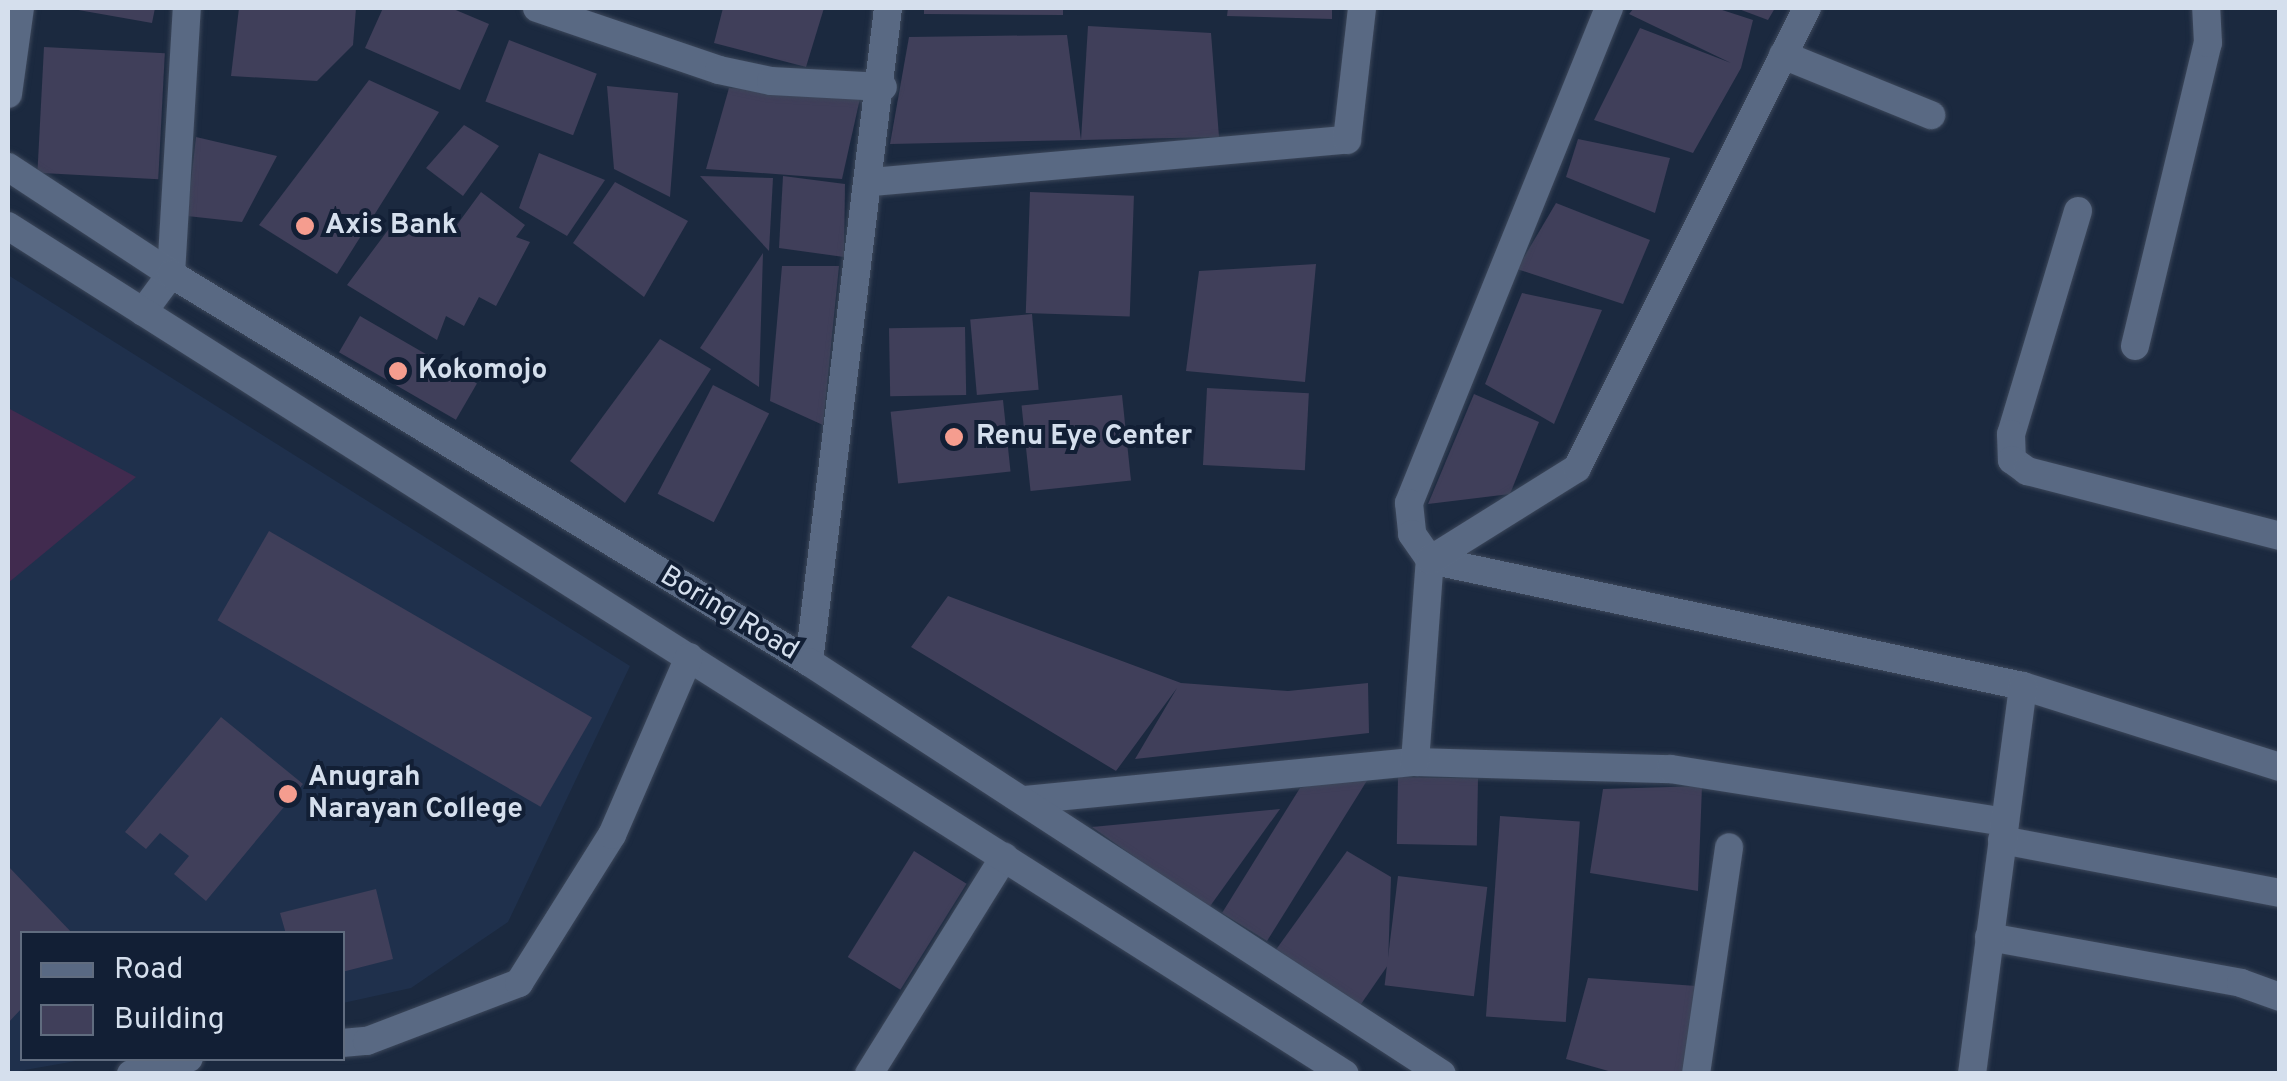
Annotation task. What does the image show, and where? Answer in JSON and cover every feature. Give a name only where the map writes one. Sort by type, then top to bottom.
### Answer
[{"type":"street","points":[[8,94],[20,8]]},
{"type":"street","points":[[143,312],[171,274],[187,8]]},
{"type":"street","points":[[537,8],[719,70],[771,81],[883,88]]},
{"type":"street","points":[[809,662],[872,182],[888,8]]},
{"type":"street","points":[[872,182],[1347,140],[1362,8]]},
{"type":"street","points":[[1415,762],[1430,560],[1412,534],[1408,502],[1609,8]]},
{"type":"street","points":[[1430,560],[1577,468],[1807,8]]},
{"type":"street","points":[[2134,346],[2208,43],[2206,8]]},
{"type":"street","points":[[1783,56],[1931,115]]},
{"type":"street","name":"Boring Road","points":[[8,166],[171,274],[809,662],[1442,1074]]},
{"type":"street","points":[[2078,211],[2008,443],[2012,460],[2027,472],[2280,536]]},
{"type":"street","points":[[8,226],[1345,1074]]},
{"type":"street","points":[[1430,560],[2023,686],[2280,767]]},
{"type":"street","points":[[345,1043],[368,1041],[519,984],[612,835],[689,657]]},
{"type":"street","points":[[1972,1074],[2023,686]]},
{"type":"street","points":[[1025,800],[1415,762],[1671,769],[2004,831],[2280,892]]},
{"type":"street","points":[[1696,1074],[1730,847]]},
{"type":"street","points":[[869,1074],[1004,858]]},
{"type":"street","points":[[1990,937],[2241,983],[2280,997]]},
{"type":"street","points":[[130,1074],[178,1061]]},
{"type":"shaded area","name":"Anugrah Narayan College","points":[[8,275],[630,666],[508,922],[411,988],[345,1003],[345,931],[20,931],[20,1061],[76,1061],[8,1073]]},
{"type":"shaded area","points":[[8,408],[136,477],[8,583]]},
{"type":"building","points":[[67,8],[155,8],[152,23]]},
{"type":"building","points":[[239,8],[356,8],[353,45],[317,81],[231,76]]},
{"type":"building","points":[[383,8],[451,8],[489,24],[460,90],[365,48]]},
{"type":"building","points":[[723,8],[824,8],[806,67],[714,43]]},
{"type":"building","points":[[924,8],[1063,8],[1063,15],[924,14]]},
{"type":"building","points":[[1228,8],[1332,8],[1332,19],[1227,16]]},
{"type":"building","points":[[1634,8],[1716,8],[1753,20],[1741,68],[1693,153],[1594,120],[1640,28],[1731,63],[1629,14]]},
{"type":"building","points":[[1736,8],[1775,8],[1768,20]]},
{"type":"building","points":[[1088,26],[1211,33],[1219,137],[1081,140]]},
{"type":"building","points":[[1067,35],[1081,140],[890,144],[909,37]]},
{"type":"building","points":[[509,40],[597,74],[573,135],[485,102]]},
{"type":"building","points":[[44,47],[165,53],[158,179],[37,173]]},
{"type":"building","points":[[369,80],[439,112],[337,274],[259,225]]},
{"type":"building","points":[[607,86],[678,93],[670,197],[614,169]]},
{"type":"building","points":[[729,88],[861,94],[842,179],[706,169]]},
{"type":"building","points":[[464,125],[499,146],[463,196],[426,168]]},
{"type":"building","points":[[196,137],[277,156],[242,222],[187,216]]},
{"type":"building","points":[[1578,139],[1670,158],[1655,213],[1566,177]]},
{"type":"building","points":[[539,153],[605,180],[567,236],[519,208]]},
{"type":"building","points":[[700,176],[773,178],[769,251]]},
{"type":"building","points":[[783,176],[845,184],[844,257],[779,248]]},
{"type":"building","points":[[615,182],[688,221],[644,297],[573,243]]},
{"type":"building","points":[[481,192],[525,225],[516,237],[530,242],[496,306],[479,297],[464,326],[446,316],[437,340],[347,285],[394,222],[410,233],[422,218],[448,237]]},
{"type":"building","points":[[1030,192],[1134,196],[1130,317],[1026,313]]},
{"type":"building","points":[[1556,203],[1650,240],[1623,304],[1517,269]]},
{"type":"building","points":[[763,253],[759,387],[700,348]]},
{"type":"building","points":[[1316,264],[1305,382],[1186,371],[1199,271]]},
{"type":"building","points":[[782,266],[839,266],[823,425],[770,401]]},
{"type":"building","points":[[1522,293],[1602,310],[1554,424],[1485,384]]},
{"type":"building","points":[[1032,314],[1039,390],[977,395],[970,319]]},
{"type":"building","points":[[360,316],[477,384],[456,420],[339,352]]},
{"type":"building","points":[[965,327],[966,395],[890,396],[889,328]]},
{"type":"building","points":[[660,339],[711,369],[625,503],[570,461]]},
{"type":"building","points":[[713,385],[769,414],[714,522],[658,494]]},
{"type":"building","points":[[1207,388],[1309,393],[1305,470],[1203,465]]},
{"type":"building","points":[[1474,394],[1539,422],[1510,494],[1428,504]]},
{"type":"building","points":[[1122,395],[1131,481],[1031,491],[1022,406]]},
{"type":"building","points":[[1003,400],[1011,472],[898,483],[891,412]]},
{"type":"building","points":[[269,531],[592,718],[541,807],[218,620]]},
{"type":"building","points":[[948,596],[1181,683],[1288,691],[1368,683],[1369,733],[1135,759],[1177,688],[1116,771],[911,647]]},
{"type":"building","points":[[221,717],[303,784],[206,901],[174,874],[189,856],[160,833],[146,849],[125,832]]},
{"type":"building","points":[[1373,771],[1267,941],[1222,913],[1300,788]]},
{"type":"building","points":[[1398,777],[1478,778],[1477,845],[1397,844]]},
{"type":"building","points":[[1702,786],[1698,891],[1590,873],[1603,789]]},
{"type":"building","points":[[1280,809],[1208,909],[1092,827]]},
{"type":"building","points":[[1500,816],[1580,822],[1566,1022],[1486,1017]]},
{"type":"building","points":[[914,851],[967,884],[900,990],[848,957]]},
{"type":"building","points":[[1347,851],[1391,877],[1388,965],[1359,1007],[1275,951]]},
{"type":"building","points":[[8,866],[70,931],[20,931],[20,1010],[8,1023]]},
{"type":"building","points":[[1398,876],[1487,887],[1474,996],[1385,985]]},
{"type":"building","points":[[376,889],[393,959],[345,971],[345,931],[285,931],[280,913]]},
{"type":"building","points":[[1588,978],[1696,986],[1685,1074],[1619,1074],[1566,1059]]},
{"type":"place","name":"Axis Bank","points":[[305,226]]},
{"type":"place","name":"Kokomojo","points":[[398,371]]},
{"type":"place","name":"Renu Eye Center","points":[[954,437]]},
{"type":"place","name":"Anugrah Narayan College","points":[[288,794]]}]
